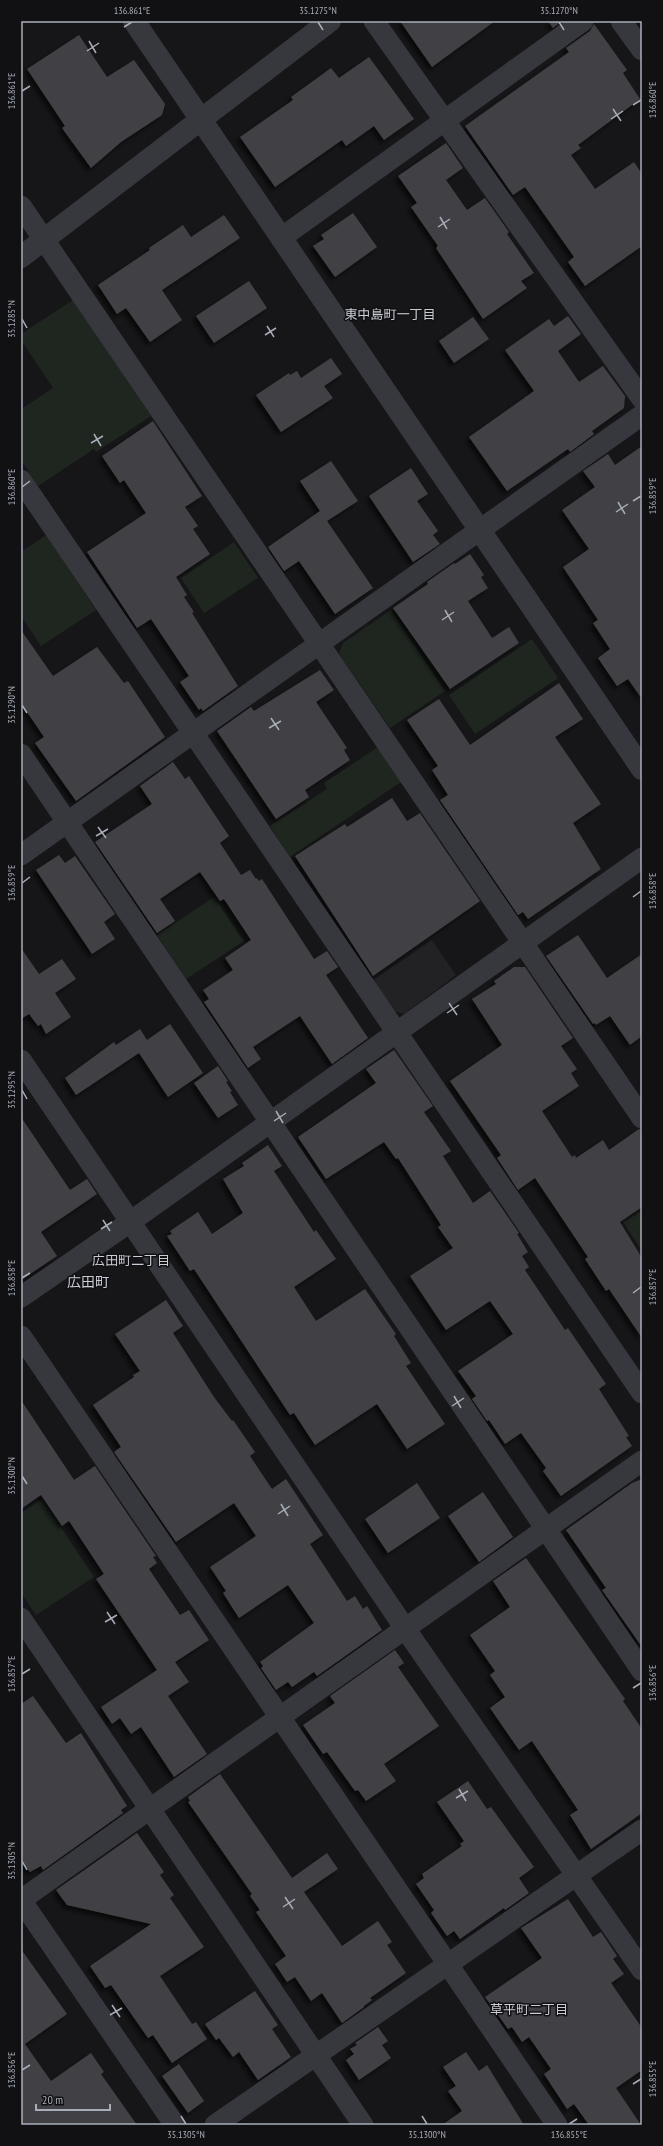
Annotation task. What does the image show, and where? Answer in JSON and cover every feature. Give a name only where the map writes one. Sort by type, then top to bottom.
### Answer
[{"type":"street","points":[[134,21],[642,769]]},
{"type":"street","points":[[21,257],[330,21]]},
{"type":"street","points":[[374,21],[642,399]]},
{"type":"street","points":[[281,238],[583,21]]},
{"type":"street","points":[[622,21],[642,50]]},
{"type":"street","points":[[21,206],[642,1118]]},
{"type":"street","points":[[21,855],[642,415]]},
{"type":"street","points":[[21,480],[642,1393]]},
{"type":"street","points":[[21,754],[642,1671]]},
{"type":"street","points":[[21,1297],[130,1222],[642,858]]},
{"type":"street","points":[[21,1060],[404,1627],[642,1970]]},
{"type":"street","points":[[21,1336],[557,2125]]},
{"type":"street","points":[[175,2125],[21,1900],[404,1627],[642,1461]]},
{"type":"street","points":[[21,1618],[363,2125]]},
{"type":"street","points":[[215,2125],[642,1830]]},
{"type":"shaded area","points":[[73,300],[151,416],[96,452],[94,449],[38,486],[21,460],[21,409],[53,388],[21,340],[21,334]]},
{"type":"shaded area","points":[[46,535],[96,610],[41,646],[21,616],[21,552]]},
{"type":"shaded area","points":[[234,542],[258,578],[204,613],[181,578]]},
{"type":"shaded area","points":[[391,610],[445,691],[390,728],[339,654],[343,643]]},
{"type":"shaded area","points":[[532,639],[558,678],[475,734],[449,695]]},
{"type":"shaded area","points":[[378,747],[401,782],[290,857],[270,826],[327,789],[324,783]]},
{"type":"shaded area","points":[[214,897],[244,941],[186,979],[157,935]]},
{"type":"shaded area","points":[[432,940],[456,975],[404,1014],[393,1011],[373,980]]},
{"type":"shaded area","points":[[642,1210],[642,1247],[640,1248],[623,1222]]},
{"type":"shaded area","points":[[42,1499],[94,1577],[36,1615],[21,1593],[21,1513]]},
{"type":"building","points":[[400,21],[495,21],[432,67]]},
{"type":"building","points":[[548,21],[562,21],[553,28]]},
{"type":"building","points":[[594,24],[627,70],[623,73],[640,99],[578,145],[581,148],[571,155],[595,189],[634,162],[642,174],[642,246],[585,286],[568,262],[574,257],[525,187],[513,195],[465,126],[569,52],[566,48],[590,31]]},
{"type":"building","points":[[79,35],[107,77],[134,60],[165,104],[162,115],[121,142],[91,168],[62,128],[65,126],[27,69]]},
{"type":"building","points":[[369,57],[414,119],[384,140],[374,126],[346,146],[342,140],[275,187],[240,137],[293,100],[291,97],[331,68],[339,78]]},
{"type":"building","points":[[446,143],[463,168],[446,180],[467,210],[485,198],[509,232],[507,234],[534,273],[521,281],[527,288],[483,319],[436,248],[438,246],[411,207],[417,203],[398,176]]},
{"type":"building","points":[[353,213],[377,247],[335,277],[313,246],[324,239],[321,235]]},
{"type":"building","points":[[224,215],[240,238],[162,290],[182,320],[150,342],[126,308],[117,314],[98,285],[150,250],[149,248],[183,225],[191,237]]},
{"type":"building","points":[[249,281],[267,308],[214,343],[196,316]]},
{"type":"building","points":[[568,316],[581,334],[558,351],[579,382],[603,366],[625,396],[624,408],[592,431],[594,434],[570,452],[568,449],[507,491],[469,437],[534,391],[505,350],[549,319],[554,326]]},
{"type":"building","points":[[473,317],[489,339],[454,363],[439,341]]},
{"type":"building","points":[[331,358],[342,374],[324,386],[333,398],[281,432],[256,395],[289,373],[290,375],[297,371],[301,378]]},
{"type":"building","points":[[153,421],[202,496],[185,507],[198,526],[193,529],[210,554],[176,577],[187,595],[184,597],[194,612],[192,613],[238,686],[203,711],[201,708],[199,710],[180,682],[189,676],[151,619],[137,628],[87,552],[146,513],[124,480],[120,483],[102,456]]},
{"type":"building","points":[[642,446],[642,699],[628,679],[617,686],[598,658],[610,649],[593,623],[598,620],[563,567],[589,549],[562,510],[595,487],[583,471],[608,454],[615,465]]},
{"type":"building","points":[[331,461],[358,501],[327,521],[373,588],[335,614],[299,561],[284,571],[268,547],[320,511],[300,481]]},
{"type":"building","points":[[411,468],[428,494],[417,501],[438,531],[433,535],[440,544],[413,562],[369,496]]},
{"type":"building","points":[[470,554],[484,575],[481,577],[488,588],[468,601],[492,638],[509,627],[519,643],[450,689],[393,608],[428,584],[427,582],[454,563],[455,564]]},
{"type":"building","points":[[21,630],[53,676],[97,647],[124,683],[128,681],[165,737],[76,801],[35,743],[44,737],[21,703]]},
{"type":"building","points":[[320,670],[334,690],[316,702],[347,748],[344,750],[350,760],[305,790],[309,797],[276,819],[217,731],[251,707],[254,711]]},
{"type":"building","points":[[559,683],[583,719],[555,737],[601,804],[573,823],[601,869],[528,919],[523,912],[518,915],[440,800],[448,795],[432,770],[438,766],[407,720],[439,699],[470,745]]},
{"type":"building","points":[[173,762],[185,779],[189,776],[229,836],[220,843],[241,875],[250,870],[256,879],[257,878],[259,881],[262,879],[314,959],[327,951],[338,967],[326,975],[368,1038],[332,1064],[300,1016],[253,1047],[261,1059],[248,1068],[204,1002],[209,999],[203,990],[233,970],[225,958],[251,940],[224,899],[220,901],[200,872],[160,899],[175,921],[157,933],[95,842],[152,804],[140,786]]},
{"type":"building","points":[[392,798],[407,821],[420,813],[480,901],[373,976],[295,856],[345,824],[347,827]]},
{"type":"building","points":[[59,855],[65,863],[75,856],[115,914],[104,922],[115,939],[92,954],[36,870]]},
{"type":"building","points":[[578,935],[607,978],[642,954],[642,1036],[630,1045],[610,1016],[596,1025],[595,1023],[593,1024],[546,956]]},
{"type":"building","points":[[21,948],[39,974],[62,959],[76,979],[55,993],[71,1017],[46,1034],[41,1024],[38,1026],[29,1014],[21,1019]]},
{"type":"building","points":[[514,967],[525,967],[573,1038],[561,1046],[577,1069],[571,1073],[579,1086],[542,1111],[572,1157],[575,1155],[576,1158],[603,1140],[609,1150],[639,1129],[642,1130],[642,1207],[620,1222],[642,1258],[642,1338],[609,1289],[606,1291],[585,1259],[588,1257],[535,1178],[518,1190],[497,1158],[501,1155],[450,1081],[502,1045],[472,999],[496,984],[494,981]]},
{"type":"building","points":[[170,1024],[203,1073],[168,1097],[139,1053],[76,1095],[65,1078],[114,1042],[116,1045],[140,1029],[147,1040]]},
{"type":"building","points":[[394,1050],[433,1106],[424,1112],[451,1151],[443,1156],[473,1203],[490,1191],[519,1233],[517,1234],[528,1252],[522,1256],[529,1267],[525,1270],[565,1330],[568,1328],[606,1384],[599,1389],[629,1436],[626,1437],[632,1446],[561,1496],[543,1471],[546,1468],[521,1433],[505,1444],[489,1420],[487,1421],[472,1399],[476,1396],[458,1371],[513,1334],[490,1301],[446,1330],[410,1276],[453,1248],[438,1227],[441,1225],[398,1158],[396,1159],[384,1142],[326,1179],[298,1137],[376,1083],[366,1069]]},
{"type":"building","points":[[218,1066],[228,1081],[226,1082],[232,1091],[230,1092],[238,1105],[218,1118],[194,1083]]},
{"type":"building","points":[[21,1117],[70,1190],[87,1179],[97,1194],[41,1232],[57,1256],[21,1280]]},
{"type":"building","points":[[268,1145],[282,1166],[274,1171],[314,1232],[316,1230],[336,1259],[294,1287],[316,1321],[365,1289],[396,1334],[394,1336],[411,1363],[406,1366],[445,1424],[407,1449],[377,1404],[315,1445],[294,1413],[290,1415],[194,1269],[190,1271],[167,1236],[172,1234],[170,1231],[198,1212],[212,1234],[243,1213],[223,1179],[244,1166],[242,1163]]},
{"type":"building","points":[[166,1300],[183,1326],[173,1333],[214,1397],[232,1421],[233,1420],[255,1452],[250,1456],[272,1489],[286,1479],[323,1535],[310,1544],[347,1601],[355,1596],[363,1609],[367,1606],[382,1630],[317,1676],[314,1672],[292,1687],[288,1682],[276,1690],[261,1668],[263,1666],[260,1662],[314,1623],[288,1585],[239,1618],[223,1593],[226,1591],[210,1567],[256,1536],[234,1503],[176,1542],[114,1452],[121,1447],[93,1405],[134,1377],[133,1375],[140,1371],[115,1334]]},
{"type":"building","points":[[21,1400],[74,1480],[95,1466],[156,1556],[153,1557],[157,1563],[149,1569],[180,1615],[189,1610],[209,1640],[175,1662],[189,1682],[168,1696],[207,1754],[174,1777],[141,1727],[131,1734],[120,1718],[112,1724],[101,1707],[157,1670],[96,1579],[104,1574],[69,1521],[62,1526],[41,1495],[21,1509]]},
{"type":"building","points":[[642,1479],[642,1647],[602,1590],[606,1588],[566,1530],[632,1483]]},
{"type":"building","points":[[417,1483],[440,1518],[388,1553],[365,1519]]},
{"type":"building","points":[[483,1492],[513,1537],[479,1562],[448,1516]]},
{"type":"building","points":[[526,1558],[625,1699],[623,1701],[642,1729],[642,1813],[591,1849],[570,1815],[578,1810],[532,1741],[519,1750],[490,1708],[505,1697],[490,1675],[495,1671],[470,1635],[510,1607],[493,1581]]},
{"type":"building","points":[[395,1650],[404,1663],[398,1667],[439,1726],[384,1764],[396,1781],[366,1801],[358,1790],[355,1791],[327,1752],[323,1754],[303,1725],[335,1703],[330,1696]]},
{"type":"building","points":[[33,1696],[66,1743],[81,1733],[127,1806],[121,1810],[123,1813],[43,1870],[41,1866],[30,1872],[21,1861],[21,1704]]},
{"type":"building","points":[[220,1774],[292,1878],[327,1853],[338,1869],[304,1892],[342,1946],[378,1921],[392,1942],[387,1945],[406,1973],[370,1998],[372,2000],[342,2023],[322,1993],[311,2001],[295,1977],[287,1982],[275,1964],[286,1956],[256,1912],[260,1910],[250,1896],[252,1894],[188,1802],[190,1801],[188,1797]]},
{"type":"building","points":[[468,1781],[487,1809],[491,1807],[534,1867],[519,1878],[529,1893],[505,1910],[504,1908],[460,1939],[454,1931],[447,1936],[431,1913],[434,1910],[416,1884],[424,1878],[422,1874],[462,1846],[460,1844],[464,1841],[437,1802]]},
{"type":"building","points":[[137,1833],[164,1872],[160,1875],[174,1895],[170,1898],[204,1947],[160,1976],[192,2024],[196,2022],[207,2039],[172,2063],[153,2035],[148,2038],[111,1985],[105,1988],[90,1966],[151,1924],[67,1905],[56,1890]]},
{"type":"building","points":[[568,1899],[593,1937],[601,1932],[617,1956],[613,1959],[624,1974],[611,1983],[642,2028],[642,2070],[616,2088],[641,2125],[589,2125],[574,2104],[567,2109],[544,2074],[551,2069],[529,2037],[522,2042],[512,2027],[508,2029],[485,1997],[542,1958],[521,1928]]},
{"type":"building","points":[[21,1949],[67,2014],[25,2044],[51,2081],[91,2053],[104,2072],[101,2074],[137,2125],[21,2125]]},
{"type":"building","points":[[255,1991],[278,2025],[272,2029],[291,2057],[258,2080],[239,2052],[233,2057],[219,2038],[216,2040],[205,2024]]},
{"type":"building","points":[[378,2027],[388,2041],[382,2045],[391,2058],[359,2080],[346,2060],[354,2054],[350,2049],[357,2045],[355,2043]]},
{"type":"building","points":[[466,2052],[479,2071],[487,2065],[524,2125],[442,2125],[462,2111],[448,2091],[456,2086],[443,2067]]},
{"type":"building","points":[[179,2064],[204,2101],[188,2113],[162,2076]]},
{"type":"district","name":"東中島町一丁目","points":[[390,314]]},
{"type":"district","name":"広田町二丁目","points":[[131,1260]]},
{"type":"district","name":"広田町","points":[[88,1282]]},
{"type":"district","name":"草平町二丁目","points":[[529,2009]]}]
